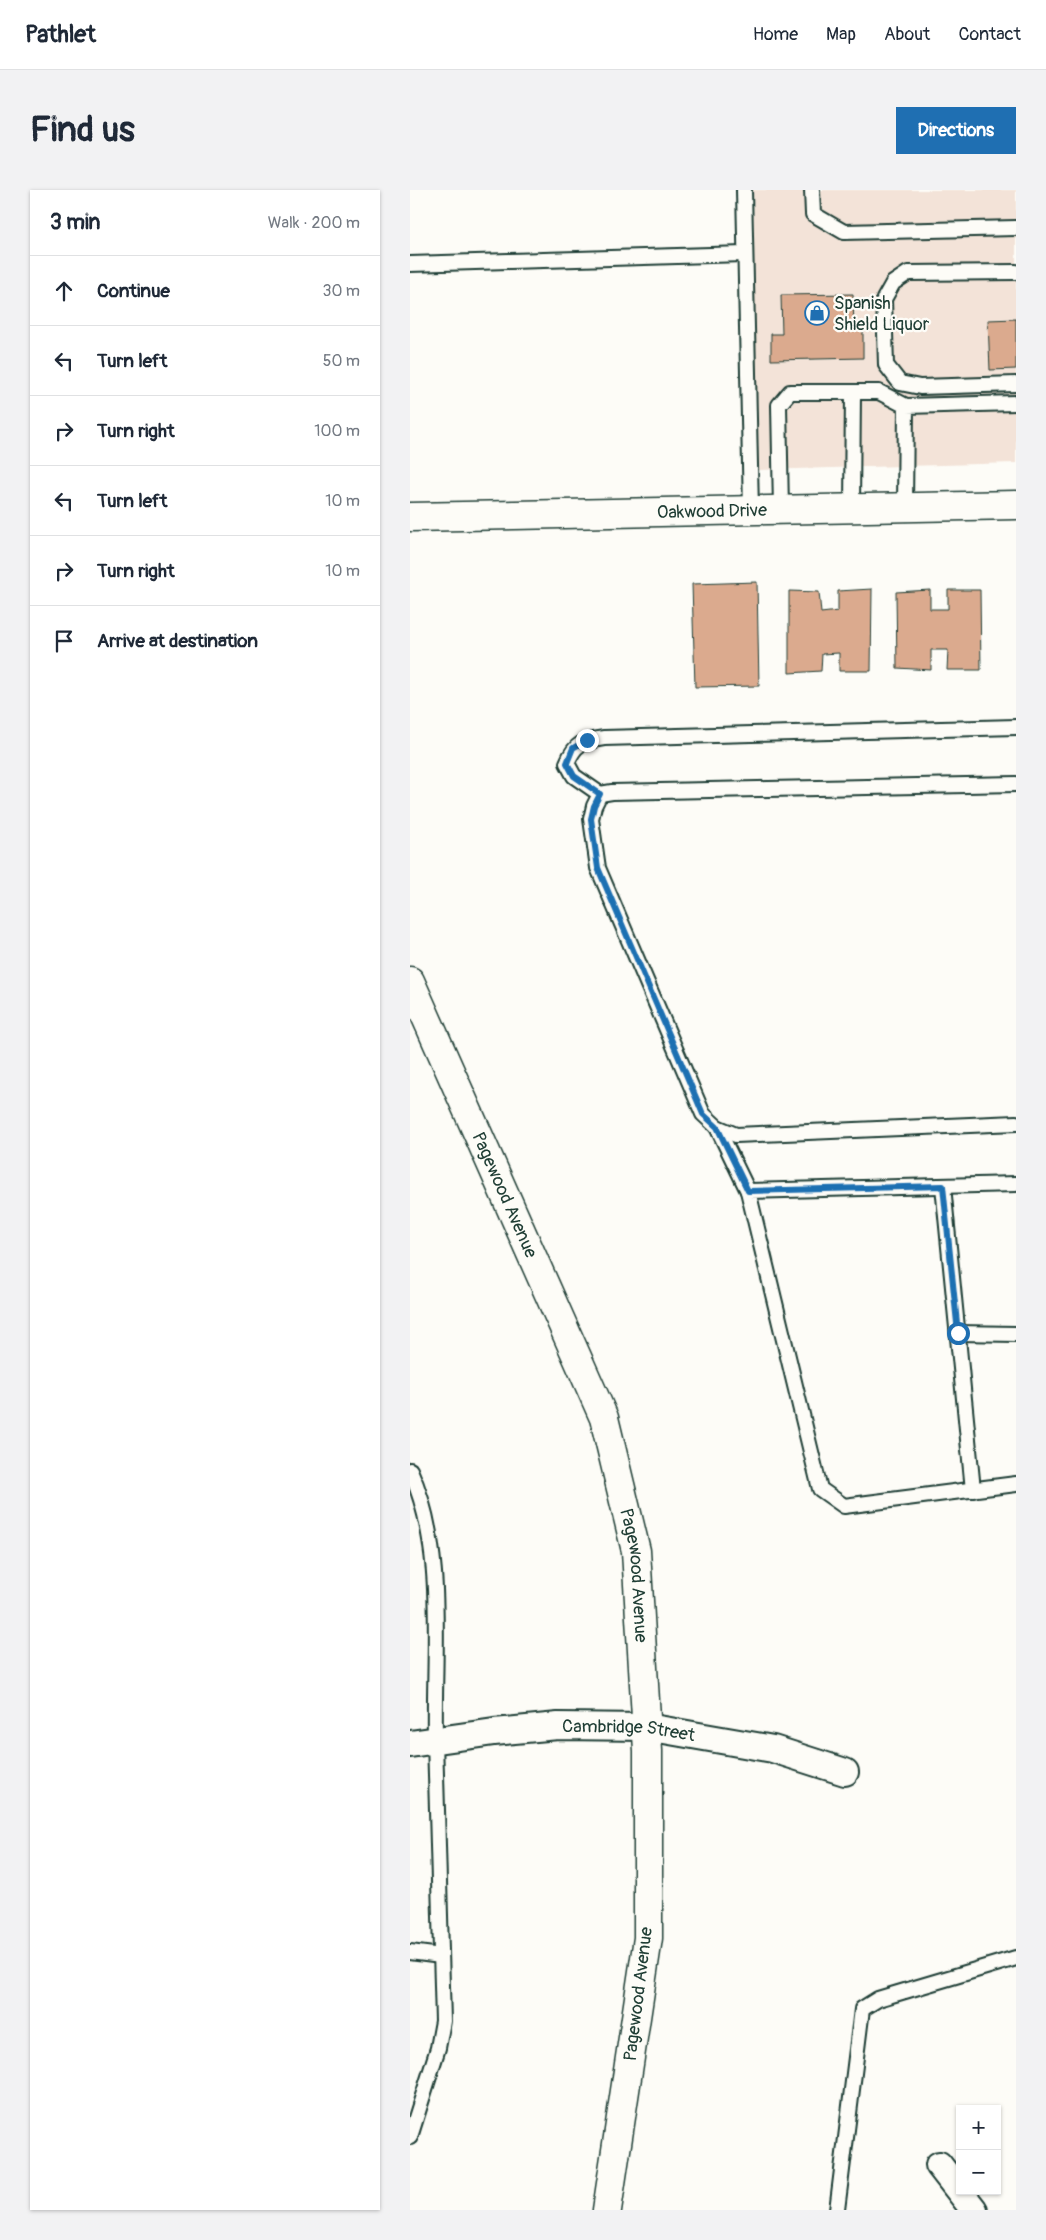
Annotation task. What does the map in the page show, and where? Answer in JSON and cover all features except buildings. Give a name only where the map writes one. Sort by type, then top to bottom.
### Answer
[{"type":"street","name":"Oakwood Drive","points":[[410,517],[1016,505]]},
{"type":"street","name":"Pagewood Avenue","points":[[410,981],[604,1418],[636,1551],[647,1728],[648,1938],[607,2210]]},
{"type":"street","name":"Cambridge Street","points":[[422,1742],[494,1732],[558,1726],[647,1728],[773,1748],[845,1772]]},
{"type":"street","points":[[939,2165],[974,2210]]},
{"type":"lane","points":[[744,190],[751,510]]},
{"type":"lane","points":[[812,190],[813,214],[844,232],[1016,228]]},
{"type":"lane","points":[[410,264],[744,254]]},
{"type":"lane","points":[[1016,272],[908,273],[893,283],[884,298],[886,365],[900,383],[920,387],[1016,384]]},
{"type":"lane","points":[[780,509],[779,405],[790,392],[879,392],[906,406],[1016,403]]},
{"type":"lane","points":[[852,508],[853,392]]},
{"type":"lane","points":[[906,406],[906,507]]},
{"type":"lane","points":[[1016,727],[604,738],[587,740],[573,748],[567,763],[574,776],[600,794],[622,791],[1016,784]]},
{"type":"lane","points":[[600,794],[594,806],[591,819],[598,868],[703,1114],[717,1127],[736,1135],[1016,1123]]},
{"type":"lane","points":[[717,1127],[748,1191],[820,1489],[844,1506],[1016,1484]]},
{"type":"lane","points":[[748,1191],[1016,1184]]},
{"type":"lane","points":[[943,1186],[973,1490]]},
{"type":"lane","points":[[958,1333],[1016,1334]]},
{"type":"lane","points":[[410,1470],[426,1512],[432,1538],[434,1590],[422,1742],[441,1956],[443,2021],[438,2048],[410,2137]]},
{"type":"lane","points":[[410,1952],[441,1956]]},
{"type":"lane","points":[[836,2210],[862,2009],[878,1999],[1016,1958]]},
{"type":"shaded area","points":[[753,190],[1016,190],[1016,463],[757,470]]},
{"type":"place","name":"Spanish Shield Liquor","points":[[817,313]]},
{"type":"route","points":[[587,740],[573,748],[567,763],[574,776],[600,794],[594,806],[591,819],[598,868],[703,1114],[717,1127],[748,1191],[943,1186],[958,1333]]}]
